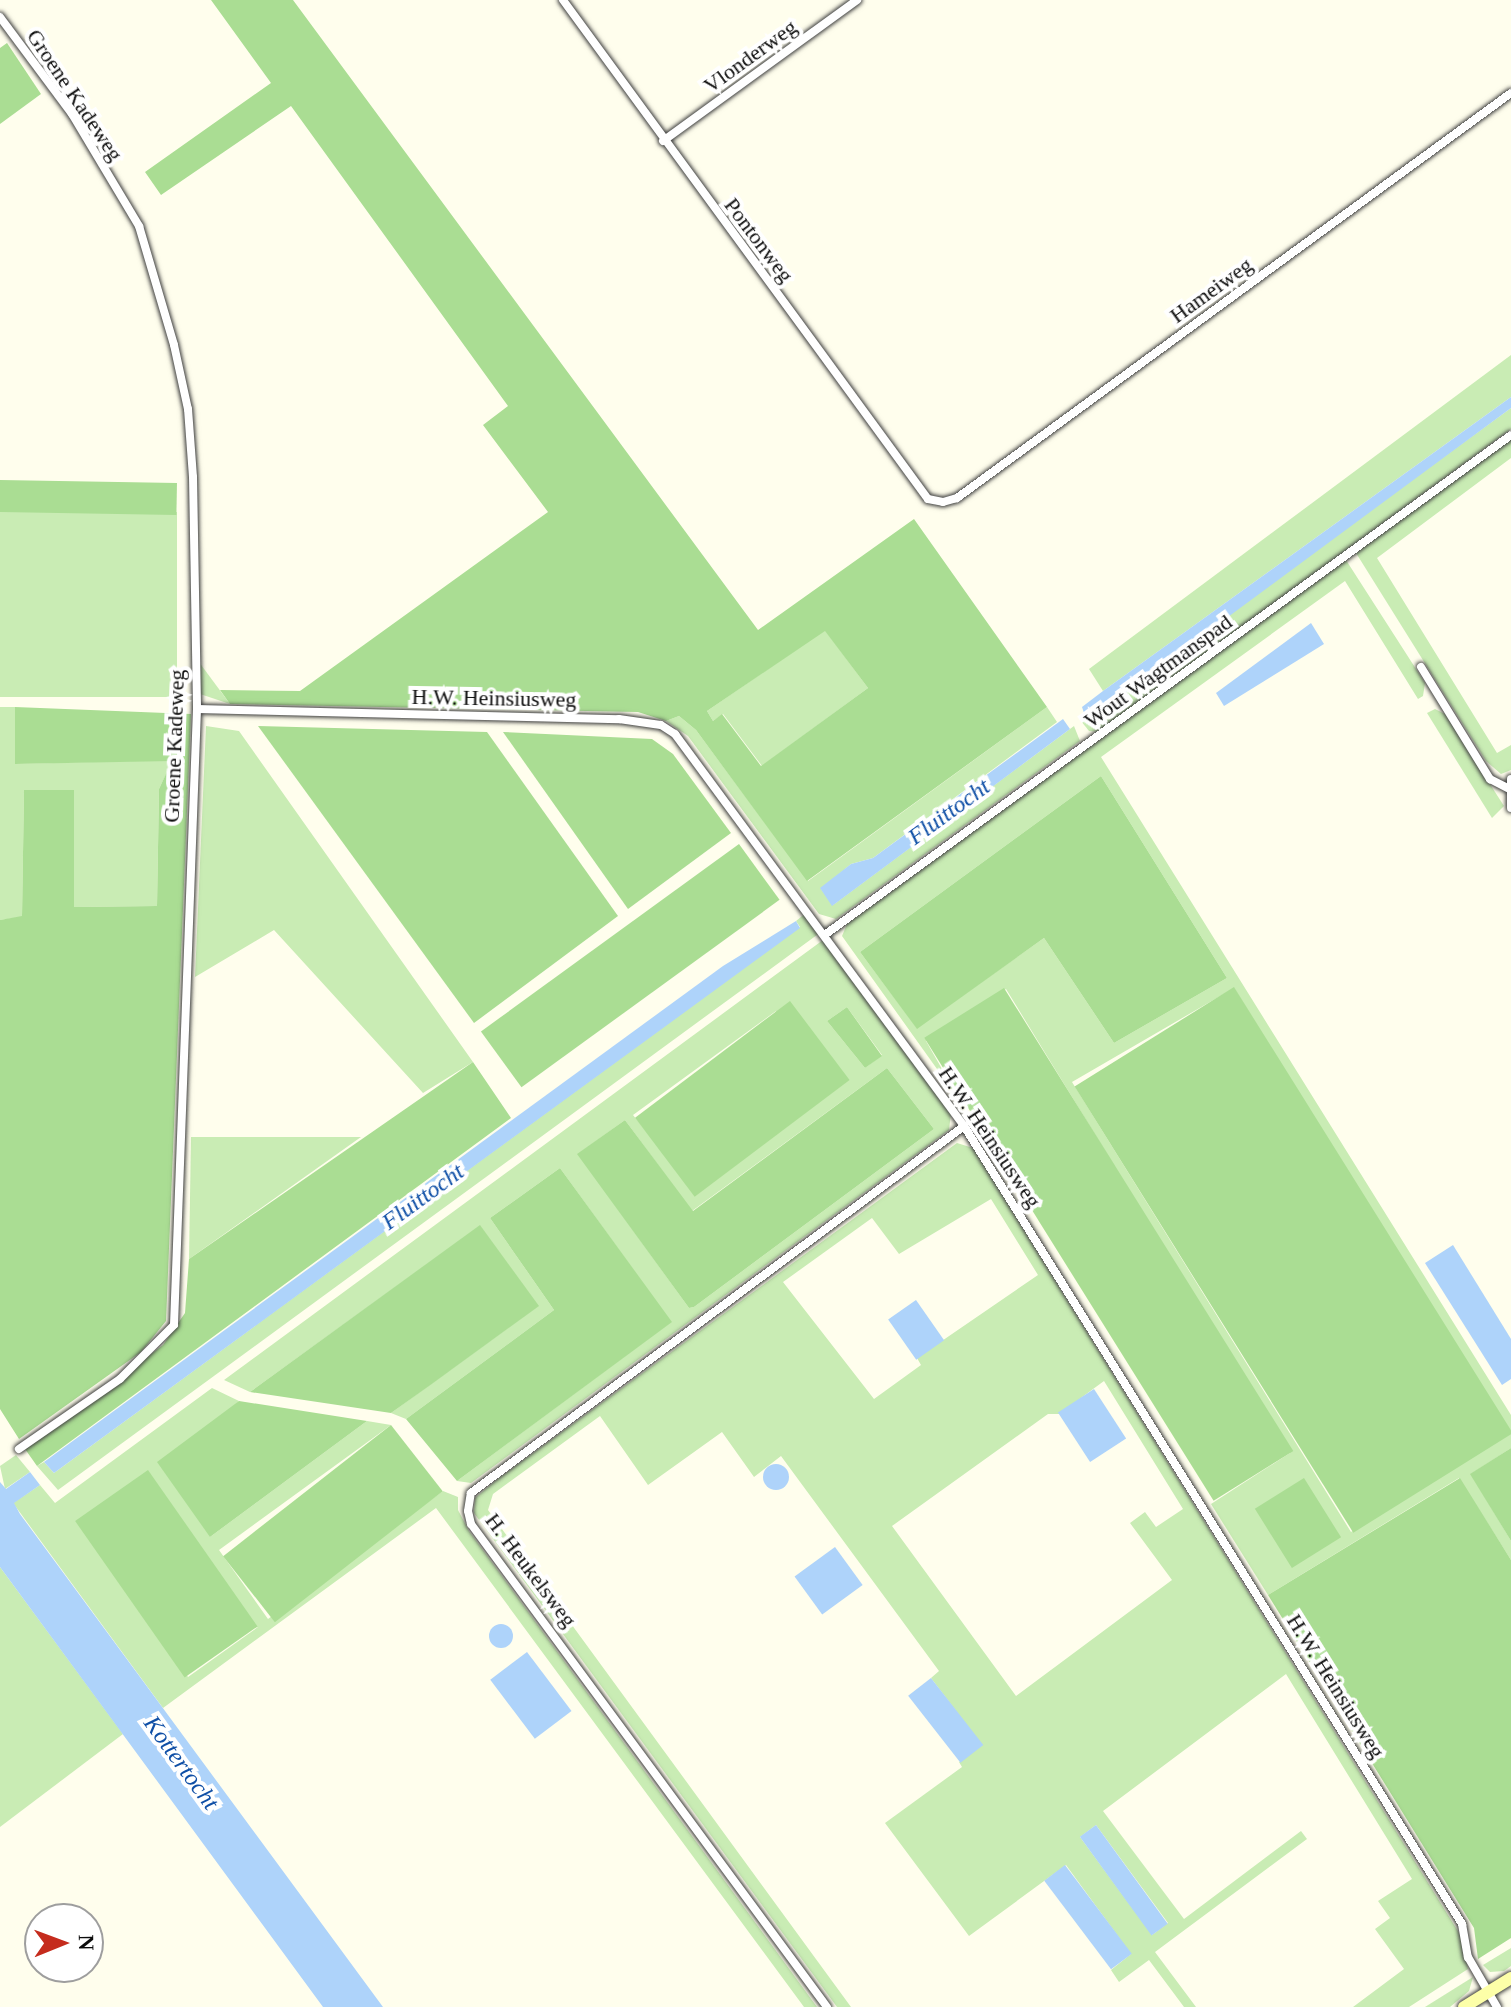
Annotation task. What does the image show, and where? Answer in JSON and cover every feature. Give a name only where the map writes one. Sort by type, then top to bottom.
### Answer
[{"type":"street","name":"Pontonweg","points":[[563,0],[663,141],[928,499]]},
{"type":"street","name":"Vlonderweg","points":[[663,141],[857,0]]},
{"type":"street","name":"Groene Kadeweg","points":[[0,17],[72,114],[139,226],[174,345],[188,409],[193,477],[197,709],[174,1325],[120,1379],[19,1449]]},
{"type":"street","name":"Hameiweg","points":[[928,499],[957,498],[1511,93]]},
{"type":"street","name":"Wout Wagtmanspad","points":[[826,934],[1511,435]]},
{"type":"street","points":[[1421,667],[1490,779],[1510,783],[1511,808]]},
{"type":"street","name":"H.W. Heinsiusweg","points":[[197,709],[619,719],[661,725],[675,734],[826,934],[964,1126],[1462,1924],[1468,1957],[1497,2007]]},
{"type":"street","name":"H. Heukelsweg","points":[[827,2007],[471,1524],[468,1511],[471,1493],[964,1126]]},
{"type":"street","points":[[1464,2007],[1511,1978]]},
{"type":"green space","points":[[211,0],[293,0],[758,630],[914,519],[1047,707],[807,881],[696,730],[679,716],[666,721],[638,712],[230,704],[220,690],[300,691],[548,512],[483,425],[508,406],[291,106],[161,195],[145,172],[271,83]],"holes":[[[825,631],[868,688],[761,766],[722,714],[713,721],[707,711]]]},
{"type":"green space","points":[[7,43],[41,94],[0,124],[0,48]]},
{"type":"green space","points":[[1511,355],[1511,397],[1103,691],[1089,669]]},
{"type":"green space","points":[[1511,408],[1511,429],[1099,732],[1089,731],[1081,721]]},
{"type":"green space","points":[[1511,439],[1511,458],[1377,558],[1497,753],[1511,745],[1511,770],[1501,774],[1486,761],[1356,553]]},
{"type":"green space","points":[[0,480],[177,483],[176,515],[0,512]]},
{"type":"green space","points":[[0,512],[177,512],[177,697],[0,697]]},
{"type":"green space","points":[[1346,560],[1425,683],[1423,696],[1418,699],[1345,581],[1101,757],[1511,1415],[1511,1448],[1471,1474],[1511,1541],[1511,1560],[1459,1478],[1268,1595],[1211,1504],[1290,1453],[1006,989],[926,1041],[962,1104],[842,936],[847,924]],"holes":[[[1101,776],[1227,978],[1114,1043],[1044,938],[917,1028],[860,952]],[[1234,988],[1510,1434],[1351,1532],[1072,1082]]]},
{"type":"green space","points":[[825,630],[868,688],[762,766],[723,714],[713,721],[707,711]]},
{"type":"green space","points":[[196,658],[230,704],[200,694]]},
{"type":"green space","points":[[0,707],[15,707],[15,764],[173,760],[159,789],[157,906],[74,907],[74,790],[24,791],[22,917],[0,920]]},
{"type":"green space","points":[[15,707],[191,714],[166,1321],[141,1352],[19,1439],[0,1409],[0,920],[22,916],[24,790],[74,790],[74,907],[157,906],[159,789],[172,761],[15,764]]},
{"type":"green space","points":[[1047,707],[1057,722],[873,858],[851,864],[821,889],[833,905],[1074,726],[1080,741],[836,919],[819,914],[688,736],[666,721],[679,716],[696,730],[808,881]]},
{"type":"green space","points":[[1435,709],[1445,714],[1504,806],[1492,818],[1427,713]]},
{"type":"green space","points":[[206,726],[239,731],[473,1062],[423,1093],[274,930],[195,977]]},
{"type":"green space","points":[[258,726],[487,732],[618,916],[474,1023]]},
{"type":"green space","points":[[503,732],[652,739],[673,754],[731,833],[628,909]]},
{"type":"green space","points":[[1101,776],[1227,978],[1114,1043],[1044,938],[917,1029],[860,952]]},
{"type":"green space","points":[[739,844],[780,900],[521,1087],[481,1032]]},
{"type":"green space","points":[[807,912],[821,932],[58,1490],[37,1466],[44,1462],[54,1473],[800,927],[796,921]]},
{"type":"green space","points":[[823,940],[951,1113],[949,1130],[471,1483],[457,1481],[671,1322],[560,1168],[490,1218],[554,1310],[406,1419],[391,1413],[538,1306],[480,1226],[250,1392],[224,1380]],"holes":[[[847,1007],[882,1055],[865,1068],[827,1021]],[[776,1011],[734,1165],[697,1194],[633,1115]],[[887,1068],[934,1129],[689,1308],[578,1154],[625,1120],[692,1211]]]},
{"type":"green space","points":[[1234,987],[1511,1430],[1511,1434],[1353,1533],[1075,1087]]},
{"type":"green space","points":[[1004,988],[1293,1451],[1214,1501],[924,1038]]},
{"type":"green space","points":[[790,1001],[850,1080],[695,1197],[635,1118]]},
{"type":"green space","points":[[847,1007],[882,1056],[865,1068],[827,1021]]},
{"type":"green space","points":[[473,1062],[511,1118],[37,1466],[25,1449],[163,1345],[185,1313],[189,1259]]},
{"type":"green space","points":[[887,1068],[934,1129],[694,1307],[689,1308],[577,1154],[625,1120],[693,1211]]},
{"type":"green space","points":[[191,1137],[361,1137],[189,1259]]},
{"type":"green space","points":[[957,1143],[973,1148],[1461,1936],[1468,1969],[1409,2007],[1353,2007],[1404,1969],[1375,1929],[1390,1918],[1378,1901],[1412,1879],[1286,1674],[1103,1811],[1184,1919],[1301,1831],[1307,1839],[1155,1952],[1196,2007],[1184,2007],[1149,1960],[1119,1982],[1111,1970],[1131,1954],[1066,1865],[969,1936],[885,1823],[962,1767],[959,1762],[982,1745],[931,1678],[939,1671],[781,1456],[754,1477],[722,1432],[648,1485],[600,1416],[493,1494],[488,1510],[851,2007],[837,2007],[474,1513],[475,1498]],"holes":[[[991,1199],[1038,1275],[917,1358],[921,1365],[874,1399],[783,1282],[872,1218],[899,1254]],[[1104,1381],[1183,1509],[1156,1527],[1145,1512],[1130,1523],[1172,1580],[1016,1696],[892,1526],[1048,1414],[1059,1414]],[[1096,1825],[1168,1923],[1152,1935],[1080,1837]]]},
{"type":"green space","points":[[560,1168],[672,1322],[457,1481],[406,1419],[554,1310],[490,1218]]},
{"type":"green space","points":[[480,1225],[539,1306],[429,1386],[391,1413],[250,1392]]},
{"type":"green space","points":[[212,1388],[239,1401],[228,1411],[210,1537],[367,1421],[391,1425],[219,1550],[268,1619],[443,1491],[458,1497],[458,1510],[469,1531],[817,2007],[804,2007],[436,1508],[163,1708],[13,1503],[40,1485],[55,1503]],"holes":[[[258,1627],[188,1677],[167,1646]]]},
{"type":"green space","points":[[239,1401],[367,1421],[210,1537],[157,1462]]},
{"type":"green space","points":[[391,1425],[443,1491],[275,1622],[223,1556]]},
{"type":"green space","points":[[1511,1448],[1511,1541],[1470,1474]]},
{"type":"green space","points":[[16,1455],[30,1472],[5,1489],[0,1466]]},
{"type":"green space","points":[[148,1470],[258,1626],[185,1678],[75,1521]]},
{"type":"green space","points":[[1304,1478],[1341,1537],[1292,1568],[1255,1509]]},
{"type":"green space","points":[[1460,1478],[1511,1560],[1511,1938],[1478,1959],[1474,1928],[1268,1595]]},
{"type":"green space","points":[[0,1567],[123,1734],[0,1827]]},
{"type":"green space","points":[[1511,1948],[1511,1966],[1504,1971],[1490,1972],[1483,1965]]},
{"type":"green space","points":[[1473,1977],[1469,1991],[1450,2007],[1425,2007]]},
{"type":"water","points":[[1511,397],[1511,408],[1091,718],[1085,716],[1082,707],[1103,691]]},
{"type":"water","points":[[1311,623],[1324,644],[1224,706],[1216,693]]},
{"type":"water","name":"Fluittocht","points":[[1063,719],[1070,729],[832,906],[820,888],[851,864],[873,858]]},
{"type":"water","name":"Fluittocht","points":[[796,921],[800,928],[54,1473],[44,1462],[723,966]]},
{"type":"water","points":[[1453,1245],[1511,1339],[1511,1379],[1502,1385],[1425,1263]]},
{"type":"water","points":[[916,1300],[944,1340],[916,1360],[888,1320]]},
{"type":"water","points":[[1094,1389],[1126,1438],[1090,1462],[1058,1412]]},
{"type":"water","points":[[776,1464],[785,1468],[789,1477],[785,1486],[776,1490],[767,1486],[763,1477],[767,1468]]},
{"type":"water","name":"Kottertocht","points":[[30,1472],[40,1485],[14,1503],[20,1514],[383,2007],[323,2007],[0,1567],[0,1482],[6,1489]]},
{"type":"water","points":[[835,1547],[863,1585],[822,1614],[795,1576]]},
{"type":"water","points":[[501,1624],[509,1628],[513,1636],[509,1644],[501,1648],[493,1644],[489,1636],[493,1628]]},
{"type":"water","points":[[527,1652],[572,1711],[535,1739],[490,1680]]},
{"type":"water","points":[[931,1678],[983,1745],[960,1763],[908,1696]]},
{"type":"water","points":[[1096,1825],[1168,1924],[1152,1935],[1080,1837]]},
{"type":"water","points":[[1065,1865],[1132,1954],[1111,1969],[1044,1881]]}]
